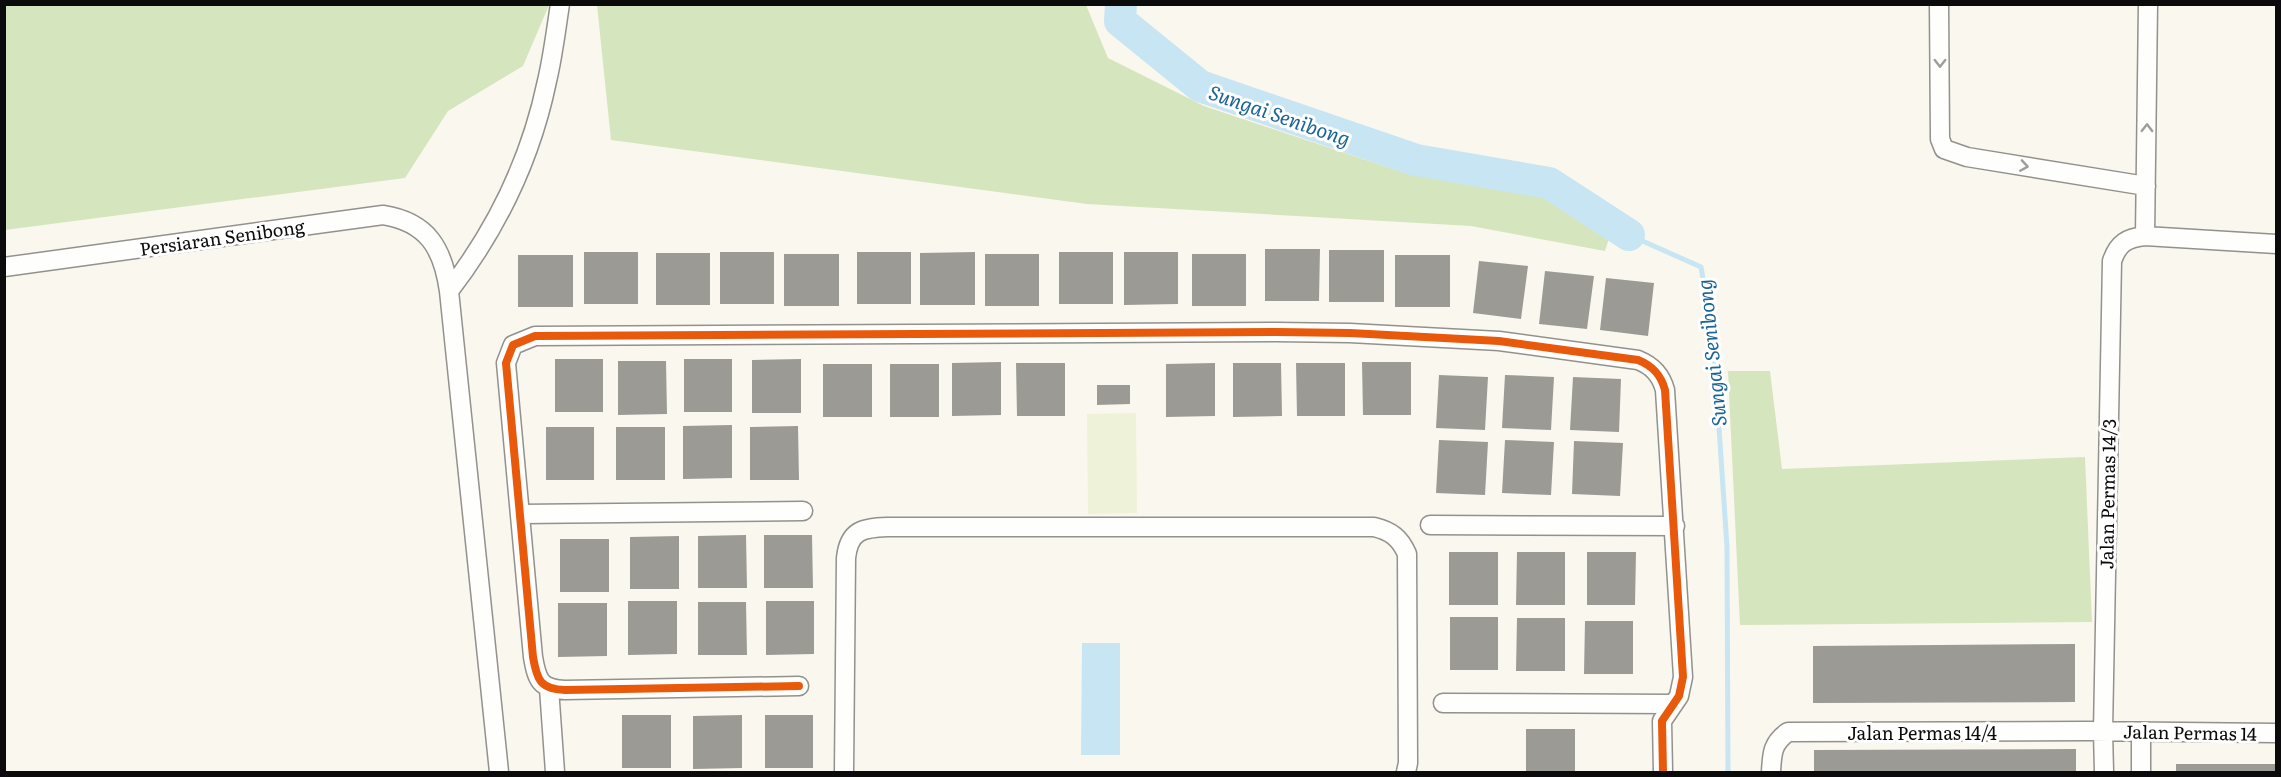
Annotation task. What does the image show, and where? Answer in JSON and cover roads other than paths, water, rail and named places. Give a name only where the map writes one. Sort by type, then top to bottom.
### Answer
[{"type":"street","points":[[499,772],[449,291],[489,234],[530,144],[547,82],[560,4]]},
{"type":"street","points":[[1940,4],[1940,139],[1944,149],[1967,157],[2146,186]]},
{"type":"street","points":[[2148,4],[2145,236],[2277,244]]},
{"type":"street","name":"Persiaran Senibong","points":[[4,267],[383,215],[397,217],[410,223],[433,241],[446,269],[449,291]]},
{"type":"street","name":"Jalan Permas 14/3","points":[[2104,772],[2112,261],[2121,243],[2131,237],[2145,236]]},
{"type":"street","points":[[799,686],[565,690],[549,688],[537,677],[533,657],[506,363],[513,345],[529,337],[1350,333],[1499,341],[1644,362],[1658,374],[1665,390],[1683,677],[1681,690],[1662,721],[1663,772]]},
{"type":"street","points":[[521,514],[803,511]]},
{"type":"street","points":[[1430,525],[1675,526]]},
{"type":"street","points":[[844,772],[846,558],[857,532],[864,529],[887,527],[1374,527],[1386,530],[1395,535],[1407,554],[1408,763],[1406,772]]},
{"type":"street","points":[[549,688],[555,772]]},
{"type":"street","points":[[1443,703],[1673,704]]},
{"type":"street","name":"Jalan Permas 14","points":[[2103,731],[2277,733]]},
{"type":"street","name":"Jalan Permas 14/4","points":[[1771,772],[1772,752],[1777,740],[1788,732],[2103,731]]},
{"type":"street","points":[[2141,733],[2141,772]]},
{"type":"water","points":[[1082,643],[1120,643],[1120,755],[1081,755]]},
{"type":"waterway","name":"Sungai Senibong","points":[[1121,4],[1120,21],[1200,86],[1416,160],[1549,183],[1629,235]]},
{"type":"waterway","name":"Sungai Senibong","points":[[1629,235],[1701,267],[1713,338],[1727,547],[1728,772]]}]
